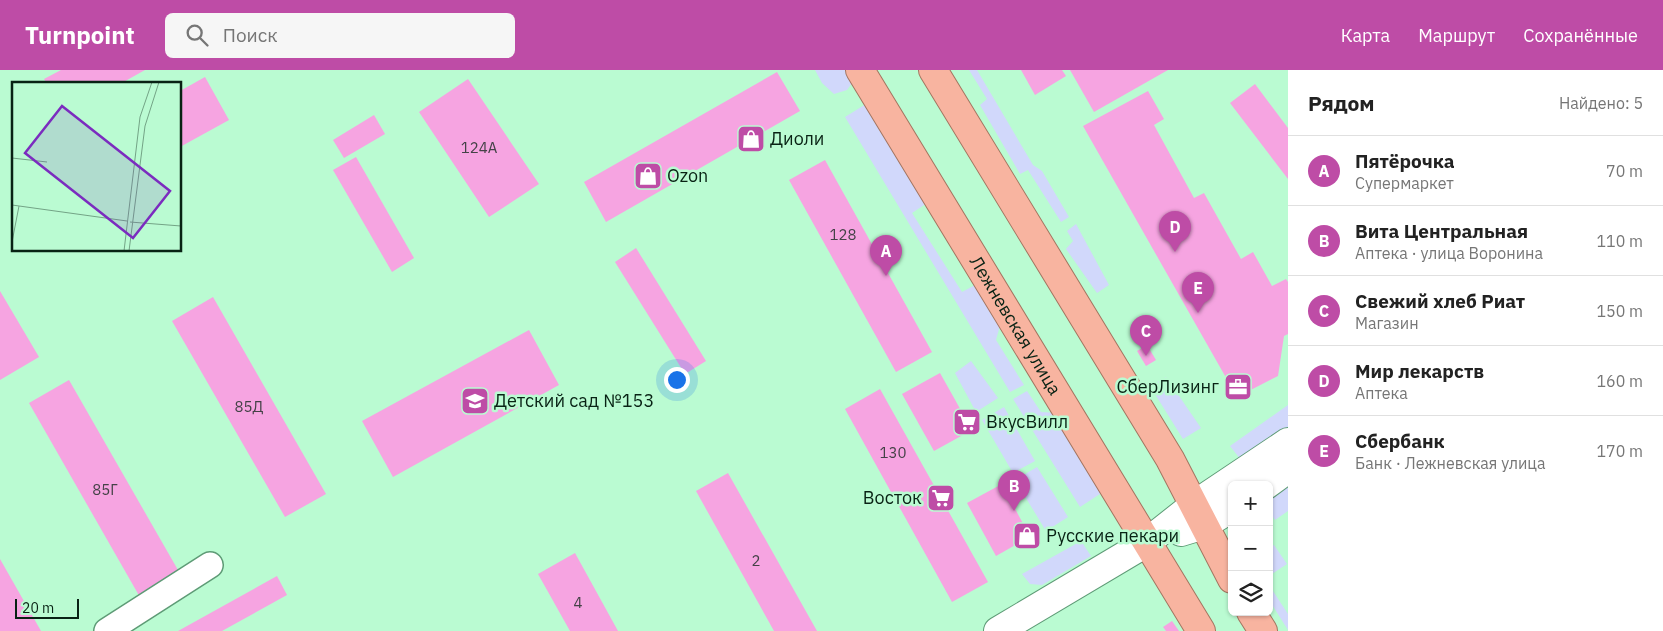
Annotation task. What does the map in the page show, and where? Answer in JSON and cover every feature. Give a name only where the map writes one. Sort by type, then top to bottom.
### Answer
[{"type":"highway","name":"Лежневская улица","points":[[860,70],[1201,631]]},
{"type":"highway","points":[[933,70],[1170,459],[1228,571]]},
{"type":"highway","points":[[1254,616],[1262,631]]},
{"type":"main road","points":[[998,631],[1146,543],[1199,515],[1288,442]]},
{"type":"main road","points":[[1272,481],[1288,469]]},
{"type":"main road","points":[[1199,515],[1228,509]]},
{"type":"street","points":[[107,631],[210,565]]},
{"type":"shaded area","points":[[815,70],[846,70],[852,83],[847,90],[834,94],[822,83]]},
{"type":"shaded area","points":[[969,70],[977,70],[1033,165],[1042,171],[1069,217],[1061,222],[1028,170],[1020,174],[980,105],[987,99]]},
{"type":"shaded area","points":[[866,104],[927,203],[912,213],[962,292],[977,284],[1001,322],[996,340],[1024,385],[1010,392],[845,117]]},
{"type":"shaded area","points":[[1076,224],[1109,285],[1097,293],[1066,249],[1073,241],[1067,231]]},
{"type":"shaded area","points":[[971,361],[998,398],[976,412],[955,373]]},
{"type":"shaded area","points":[[1166,377],[1201,428],[1183,439],[1150,386]]},
{"type":"shaded area","points":[[1027,391],[1041,412],[1057,413],[1103,492],[1080,507],[1013,399]]},
{"type":"shaded area","points":[[1288,405],[1288,427],[1241,460],[1230,446]]},
{"type":"shaded area","points":[[1004,407],[1035,461],[1013,473],[982,420]]},
{"type":"shaded area","points":[[1037,467],[1068,517],[1046,531],[1015,480]]},
{"type":"shaded area","points":[[1286,485],[1288,488],[1288,511],[1275,520],[1273,517],[1273,494]]},
{"type":"shaded area","points":[[1081,541],[1091,556],[1042,585],[1030,584],[1022,574]]},
{"type":"shaded area","points":[[1273,546],[1287,564],[1273,573],[1273,571]]},
{"type":"shaded area","points":[[1273,591],[1288,614],[1288,630],[1273,606]]},
{"type":"building","points":[[61,70],[145,70],[124,82],[46,82],[44,79]]},
{"type":"building","points":[[1021,70],[1062,70],[1066,76],[1035,95]]},
{"type":"building","points":[[1070,70],[1168,70],[1094,112]]},
{"type":"building","points":[[777,72],[800,111],[606,222],[584,182]]},
{"type":"building","points":[[205,77],[229,120],[181,146],[181,90]]},
{"type":"building","points":[[468,79],[539,184],[489,217],[419,112]]},
{"type":"building","points":[[1255,84],[1288,128],[1288,179],[1230,103]]},
{"type":"building","points":[[1148,91],[1164,119],[1154,125],[1194,198],[1204,193],[1241,259],[1253,252],[1272,286],[1286,279],[1288,282],[1288,334],[1284,336],[1278,376],[1237,397],[1083,126]]},
{"type":"building","points":[[374,115],[385,134],[344,158],[333,140]]},
{"type":"building","points":[[356,157],[414,258],[392,272],[333,170]]},
{"type":"building","points":[[825,160],[932,352],[896,372],[789,180]]},
{"type":"building","points":[[636,248],[706,361],[685,374],[615,262]]},
{"type":"building","points":[[0,291],[39,357],[0,380]]},
{"type":"building","points":[[213,297],[326,494],[285,517],[172,321]]},
{"type":"building","points":[[529,330],[559,385],[393,477],[362,421]]},
{"type":"building","points":[[1147,345],[1156,360],[1146,366],[1137,351]]},
{"type":"building","points":[[940,373],[972,430],[934,451],[902,394]]},
{"type":"building","points":[[69,380],[182,577],[141,599],[29,403]]},
{"type":"building","points":[[880,389],[988,582],[952,602],[845,409]]},
{"type":"building","points":[[728,473],[817,631],[774,631],[696,491]]},
{"type":"building","points":[[1002,484],[1028,533],[1026,539],[996,556],[967,503]]},
{"type":"building","points":[[575,553],[618,631],[570,631],[538,574]]},
{"type":"building","points":[[0,559],[41,631],[0,631]]},
{"type":"building","points":[[277,576],[287,595],[222,631],[178,631]]},
{"type":"building","points":[[1172,621],[1179,631],[1166,631],[1163,627]]},
{"type":"place","name":"Диоли","points":[[751,139]]},
{"type":"place","name":"Ozon","points":[[648,176]]},
{"type":"place","name":"Мир лекарств","points":[[1175,252]]},
{"type":"place","name":"Пятёрочка","points":[[886,276]]},
{"type":"place","name":"Сбербанк","points":[[1198,313]]},
{"type":"place","name":"Свежий хлеб Риат","points":[[1146,356]]},
{"type":"place","name":"СберЛизинг","points":[[1238,387]]},
{"type":"place","name":"Детский сад №153","points":[[475,401]]},
{"type":"place","name":"ВкусВилл","points":[[967,422]]},
{"type":"place","name":"Восток","points":[[941,498]]},
{"type":"place","name":"Вита Центральная","points":[[1014,511]]},
{"type":"place","name":"Русские пекари","points":[[1027,536]]}]
